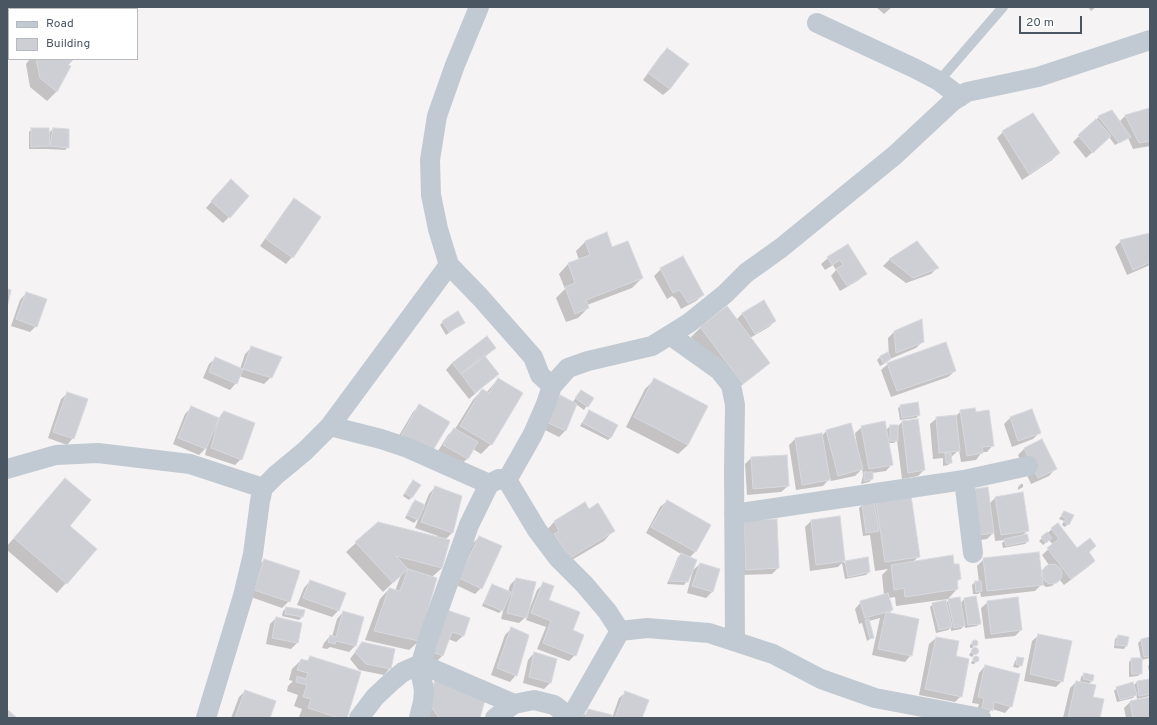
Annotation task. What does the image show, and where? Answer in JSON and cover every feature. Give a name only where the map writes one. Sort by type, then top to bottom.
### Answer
[{"type":"street","points":[[479,7],[455,65],[437,116],[430,160],[431,195],[438,229],[449,265],[480,297],[533,357],[540,375],[552,386]]},
{"type":"street","points":[[817,23],[939,81],[960,97]]},
{"type":"street","points":[[419,718],[424,690],[421,675],[421,664],[428,639],[469,525],[533,434],[552,386],[568,368],[588,361],[652,346],[689,323],[725,294],[746,273],[781,248],[895,155],[953,102],[967,92],[1038,77],[1150,40]]},
{"type":"street","points":[[206,718],[253,554],[260,501],[264,488],[276,475],[305,452],[330,426],[449,265]]},
{"type":"street","points":[[670,335],[719,370],[731,384],[735,405],[735,641]]},
{"type":"street","points":[[330,426],[381,439],[498,482],[558,558],[584,584],[607,612],[620,631]]},
{"type":"street","points":[[7,469],[13,466],[56,456],[98,453],[190,464],[264,488]]},
{"type":"street","points":[[734,514],[964,480],[1028,466]]},
{"type":"street","points":[[964,480],[973,553]]},
{"type":"street","points":[[620,631],[647,628],[709,633],[773,654],[821,679],[875,698],[981,718]]},
{"type":"street","points":[[495,718],[514,704],[534,700],[554,705],[571,718],[620,631]]},
{"type":"street","points":[[359,718],[375,697],[392,681],[403,672],[421,664],[514,704]]},
{"type":"lane","points":[[939,81],[1003,7]]},
{"type":"building","points":[[667,48],[689,64],[670,89],[648,73]]},
{"type":"building","points":[[36,60],[73,60],[68,65],[71,66],[57,92],[40,78]]},
{"type":"building","points":[[1150,108],[1150,141],[1139,143],[1125,115]]},
{"type":"building","points":[[1112,110],[1131,137],[1119,143],[1098,116]]},
{"type":"building","points":[[1033,113],[1060,153],[1029,174],[1002,131]]},
{"type":"building","points":[[1096,119],[1111,136],[1093,153],[1078,135]]},
{"type":"building","points":[[31,128],[49,128],[50,146],[31,147]]},
{"type":"building","points":[[53,128],[69,129],[69,148],[50,146]]},
{"type":"building","points":[[231,179],[249,196],[230,218],[211,201]]},
{"type":"building","points":[[294,198],[321,217],[293,258],[266,239]]},
{"type":"building","points":[[607,232],[612,247],[628,241],[643,278],[586,300],[589,308],[575,314],[565,287],[575,283],[568,263],[590,255],[585,241]]},
{"type":"building","points":[[1150,233],[1150,262],[1133,270],[1120,240]]},
{"type":"building","points":[[917,241],[939,268],[913,278],[889,259]]},
{"type":"building","points":[[848,244],[867,274],[847,286],[836,269],[843,265],[840,260],[832,265],[827,257]]},
{"type":"building","points":[[683,256],[704,295],[688,303],[679,290],[673,293],[660,268]]},
{"type":"building","points":[[7,289],[11,290],[7,308]]},
{"type":"building","points":[[26,292],[47,299],[37,327],[16,319]]},
{"type":"building","points":[[764,300],[776,321],[755,334],[742,313]]},
{"type":"building","points":[[727,306],[770,363],[743,384],[700,327]]},
{"type":"building","points":[[458,311],[465,323],[449,332],[442,321]]},
{"type":"building","points":[[922,319],[924,342],[896,353],[894,331]]},
{"type":"building","points":[[487,336],[496,348],[461,374],[452,363]]},
{"type":"building","points":[[946,342],[956,371],[897,391],[887,363]]},
{"type":"building","points":[[251,346],[282,357],[272,378],[243,369]]},
{"type":"building","points":[[888,352],[891,359],[883,363],[880,356]]},
{"type":"building","points":[[484,355],[499,374],[475,393],[461,374]]},
{"type":"building","points":[[215,357],[243,369],[237,384],[209,372]]},
{"type":"building","points":[[498,378],[523,393],[492,445],[460,426],[482,389],[489,393]]},
{"type":"building","points":[[654,378],[708,406],[688,445],[634,417]]},
{"type":"building","points":[[581,390],[594,398],[588,407],[575,398]]},
{"type":"building","points":[[67,392],[88,399],[74,439],[53,432]]},
{"type":"building","points":[[560,395],[577,404],[566,431],[544,421]]},
{"type":"building","points":[[918,402],[920,415],[902,418],[900,405]]},
{"type":"building","points":[[419,404],[450,422],[430,455],[400,438]]},
{"type":"building","points":[[191,406],[219,418],[206,449],[178,438]]},
{"type":"building","points":[[975,408],[976,412],[989,410],[994,446],[982,447],[983,453],[967,456],[960,410]]},
{"type":"building","points":[[1032,409],[1041,433],[1018,441],[1010,417]]},
{"type":"building","points":[[589,410],[618,425],[611,438],[583,423]]},
{"type":"building","points":[[224,411],[255,423],[242,460],[211,448],[219,418]]},
{"type":"building","points":[[956,415],[960,451],[939,453],[936,417]]},
{"type":"building","points":[[918,419],[925,470],[908,473],[902,421]]},
{"type":"building","points":[[885,421],[893,465],[869,469],[861,426]]},
{"type":"building","points":[[851,423],[863,469],[838,476],[826,430]]},
{"type":"building","points":[[890,425],[898,425],[898,441],[890,441]]},
{"type":"building","points":[[454,428],[478,442],[468,459],[443,445]]},
{"type":"building","points":[[822,433],[830,480],[802,485],[795,438]]},
{"type":"building","points":[[1042,439],[1057,469],[1038,478],[1024,448]]},
{"type":"building","points":[[945,453],[951,453],[952,463],[946,463]]},
{"type":"building","points":[[787,455],[789,486],[753,489],[751,457]]},
{"type":"building","points":[[864,472],[873,472],[873,479],[864,481]]},
{"type":"building","points":[[65,478],[91,500],[70,526],[97,549],[67,584],[14,538]]},
{"type":"building","points":[[413,480],[421,485],[412,498],[405,493]]},
{"type":"building","points":[[435,486],[462,496],[453,533],[421,522]]},
{"type":"building","points":[[988,487],[994,533],[973,536],[967,490]]},
{"type":"building","points":[[1023,492],[1029,531],[1001,535],[995,497]]},
{"type":"building","points":[[911,496],[920,557],[885,562],[876,501]]},
{"type":"building","points":[[415,500],[425,505],[418,520],[407,515]]},
{"type":"building","points":[[667,500],[711,525],[696,552],[651,527]]},
{"type":"building","points":[[585,502],[589,509],[598,503],[615,531],[570,558],[554,534],[559,531],[554,521]]},
{"type":"building","points":[[874,502],[879,531],[866,533],[862,504]]},
{"type":"building","points":[[1064,511],[1074,515],[1069,525],[1064,522],[1066,518],[1061,516]]},
{"type":"building","points":[[840,516],[845,561],[816,565],[811,520]]},
{"type":"building","points":[[777,519],[779,568],[746,570],[744,520]]},
{"type":"building","points":[[378,522],[450,540],[442,568],[396,556],[408,569],[393,583],[355,542]]},
{"type":"building","points":[[1058,523],[1077,548],[1090,538],[1096,546],[1089,552],[1095,561],[1071,579],[1047,548],[1059,539],[1051,528]]},
{"type":"building","points":[[1047,532],[1052,538],[1046,543],[1041,537]]},
{"type":"building","points":[[1027,534],[1029,541],[1006,546],[1004,539]]},
{"type":"building","points":[[479,536],[502,546],[482,589],[459,578]]},
{"type":"building","points":[[1039,552],[1043,585],[987,591],[983,558]]},
{"type":"building","points":[[681,553],[697,560],[688,582],[669,581]]},
{"type":"building","points":[[953,555],[954,564],[959,564],[961,579],[957,580],[958,589],[905,597],[904,588],[894,590],[891,565]]},
{"type":"building","points":[[868,557],[870,572],[848,577],[845,561]]},
{"type":"building","points":[[264,559],[300,571],[290,602],[254,590]]},
{"type":"building","points":[[700,563],[720,569],[713,592],[692,586]]},
{"type":"building","points":[[1048,564],[1056,564],[1062,570],[1062,578],[1056,584],[1048,584],[1042,578],[1042,570]]},
{"type":"building","points":[[408,569],[437,578],[419,641],[374,631],[389,588],[400,591]]},
{"type":"building","points":[[516,578],[536,582],[527,618],[507,613]]},
{"type":"building","points":[[310,580],[346,593],[339,611],[303,598]]},
{"type":"building","points":[[975,581],[981,581],[982,591],[976,592]]},
{"type":"building","points":[[543,582],[554,586],[549,600],[580,612],[573,630],[584,635],[576,656],[543,643],[551,621],[531,613]]},
{"type":"building","points":[[492,584],[511,592],[503,611],[484,603]]},
{"type":"building","points":[[888,593],[893,610],[865,618],[860,601]]},
{"type":"building","points":[[976,596],[981,624],[968,625],[964,598]]},
{"type":"building","points":[[960,597],[965,626],[954,628],[948,599]]},
{"type":"building","points":[[1018,597],[1022,630],[991,634],[987,601]]},
{"type":"building","points":[[946,600],[952,627],[939,630],[932,603]]},
{"type":"building","points":[[286,607],[305,610],[303,617],[285,614]]},
{"type":"building","points":[[441,608],[470,618],[464,636],[452,632],[443,656],[427,650]]},
{"type":"building","points":[[343,611],[364,617],[356,646],[336,641],[335,644],[328,642],[330,635],[336,637]]},
{"type":"building","points":[[886,612],[919,619],[912,656],[878,649]]},
{"type":"building","points":[[276,617],[302,623],[298,643],[272,638]]},
{"type":"building","points":[[869,619],[874,638],[870,639],[865,620]]},
{"type":"building","points":[[511,627],[529,635],[517,676],[497,668]]},
{"type":"building","points":[[1038,634],[1072,641],[1063,682],[1030,674]]},
{"type":"building","points":[[1118,635],[1129,637],[1127,646],[1116,645]]},
{"type":"building","points":[[936,637],[959,641],[956,656],[969,659],[962,697],[925,689]]},
{"type":"building","points":[[1150,637],[1150,656],[1144,657],[1141,639]]},
{"type":"building","points":[[975,640],[978,643],[975,646],[972,643]]},
{"type":"building","points":[[362,642],[395,649],[391,669],[366,664],[355,652]]},
{"type":"building","points":[[975,648],[978,651],[975,654],[972,651]]},
{"type":"building","points":[[534,652],[557,659],[551,683],[529,677]]},
{"type":"building","points":[[310,656],[361,672],[347,718],[339,718],[308,708],[311,699],[303,697],[307,685],[296,682],[297,676],[306,679],[308,673],[297,670],[301,659],[308,661]]},
{"type":"building","points":[[976,656],[979,659],[976,662],[973,659]]},
{"type":"building","points":[[1017,657],[1024,658],[1022,666],[1016,664]]},
{"type":"building","points":[[1131,658],[1142,658],[1142,674],[1132,674]]},
{"type":"building","points":[[985,665],[1020,674],[1012,707],[994,702],[993,711],[982,708],[984,698],[978,697]]},
{"type":"building","points":[[1084,673],[1094,675],[1093,681],[1083,679]]},
{"type":"building","points":[[436,678],[485,700],[480,718],[439,718],[427,701]]},
{"type":"building","points":[[1150,679],[1150,694],[1139,696],[1137,681]]},
{"type":"building","points":[[1076,681],[1096,685],[1093,697],[1104,699],[1100,718],[1068,718]]},
{"type":"building","points":[[1133,682],[1137,695],[1120,700],[1116,687]]},
{"type":"building","points":[[245,690],[276,701],[270,718],[235,718]]},
{"type":"building","points":[[625,691],[649,700],[642,718],[615,718]]},
{"type":"building","points":[[1150,697],[1150,718],[1133,718],[1130,701]]},
{"type":"building","points":[[7,709],[17,718],[7,718]]},
{"type":"building","points":[[588,709],[612,715],[612,718],[585,718]]}]
